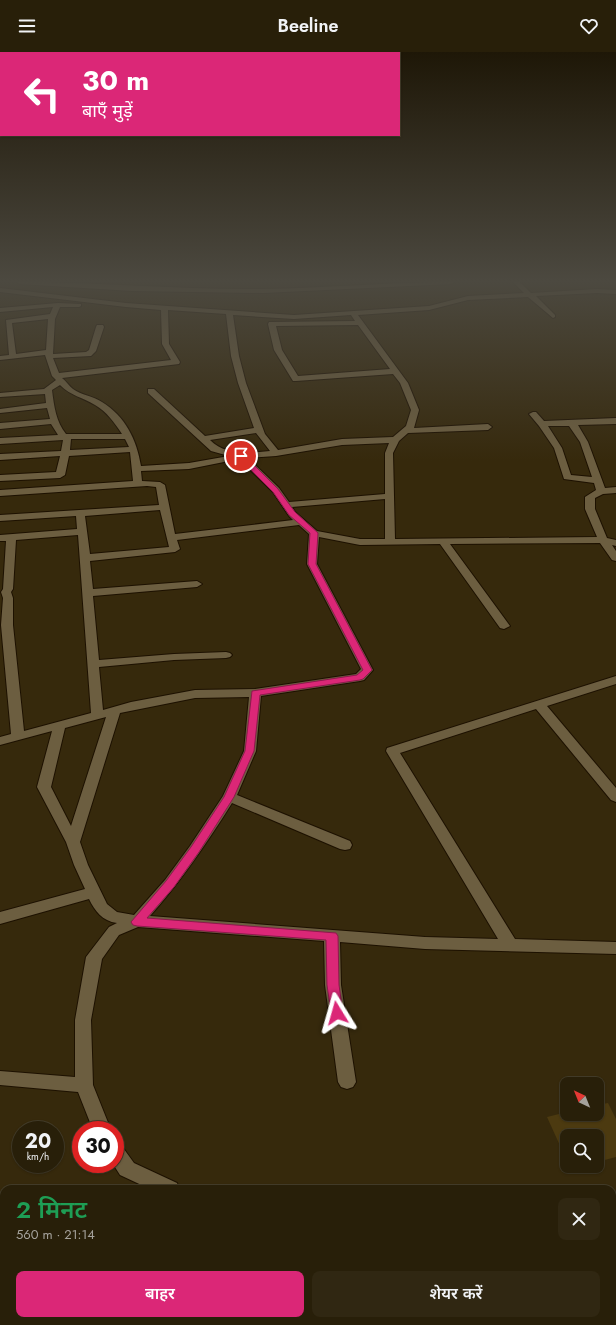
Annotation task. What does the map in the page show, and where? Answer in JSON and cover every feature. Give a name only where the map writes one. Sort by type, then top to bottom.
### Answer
[{"type":"street","points":[[11,341],[13,357]]},
{"type":"street","points":[[50,341],[49,354],[58,378],[71,391],[98,404],[114,415],[128,436],[134,450],[138,483]]},
{"type":"street","points":[[0,358],[49,354],[88,354],[92,351],[95,341]]},
{"type":"street","points":[[0,478],[60,476],[67,440],[60,434],[50,405],[48,391],[48,389],[58,378],[176,362],[166,348],[165,341]]},
{"type":"street","points":[[233,341],[235,356],[242,383],[259,430],[261,435],[276,453]]},
{"type":"street","points":[[276,341],[278,350],[296,379],[396,371]]},
{"type":"street","points":[[374,341],[404,383],[415,410],[410,427],[395,440],[390,453],[390,542]]},
{"type":"street","points":[[0,394],[48,391]]},
{"type":"street","points":[[151,391],[214,449],[241,456],[276,490],[292,514],[314,533],[360,542],[603,540],[616,543]]},
{"type":"street","points":[[0,411],[50,405]]},
{"type":"street","points":[[533,414],[542,424],[558,448],[566,477],[598,481]]},
{"type":"street","points":[[0,426],[55,421]]},
{"type":"street","points":[[542,424],[616,421]]},
{"type":"street","points":[[572,423],[584,442],[601,491]]},
{"type":"street","points":[[405,431],[488,427]]},
{"type":"street","points":[[202,438],[259,430]]},
{"type":"street","points":[[0,441],[63,437],[128,436]]},
{"type":"street","points":[[137,469],[189,466],[241,456],[276,453],[342,442],[395,440]]},
{"type":"street","points":[[0,457],[65,452],[134,450]]},
{"type":"street","points":[[0,493],[147,482],[160,485],[171,538],[175,549],[85,558]]},
{"type":"street","points":[[616,490],[601,491],[590,497],[590,509],[601,532],[603,540],[616,558]]},
{"type":"street","points":[[286,505],[390,496]]},
{"type":"street","points":[[0,518],[164,507]]},
{"type":"street","points":[[80,513],[94,664],[97,715]]},
{"type":"street","points":[[171,538],[301,522]]},
{"type":"street","points":[[18,737],[4,641],[8,598],[6,592],[8,589],[6,538],[82,532]]},
{"type":"street","points":[[0,741],[97,715],[195,694],[255,693],[360,677],[367,670],[312,564],[314,533]]},
{"type":"street","points":[[443,541],[504,626]]},
{"type":"street","points":[[88,593],[197,584]]},
{"type":"street","points":[[94,664],[174,657],[226,655]]},
{"type":"street","points":[[510,945],[392,751],[616,680]]},
{"type":"street","points":[[98,1121],[84,1085],[83,1020],[94,957],[114,931],[137,922],[170,884],[195,850],[229,797],[250,751],[255,693]]},
{"type":"street","points":[[539,704],[616,797]]},
{"type":"street","points":[[73,842],[114,711]]},
{"type":"street","points":[[59,726],[44,787],[73,842],[81,865],[101,908],[113,917],[137,922],[425,943],[616,948]]},
{"type":"street","points":[[229,797],[345,845]]},
{"type":"street","points":[[0,918],[94,892]]},
{"type":"street","points":[[332,936],[333,985],[347,1082]]},
{"type":"street","points":[[0,1078],[84,1085]]},
{"type":"street","points":[[124,1164],[127,1169],[161,1185]]},
{"type":"building","points":[[608,1103],[616,1119],[616,1157],[604,1160],[604,1129],[560,1129],[560,1146],[547,1117],[560,1114],[560,1121],[604,1121],[604,1104]]},
{"type":"route","points":[[241,456],[276,490],[292,514],[314,533],[312,564],[367,670],[360,677],[255,693],[250,751],[229,797],[195,850],[170,884],[137,922],[332,936],[333,985],[337,1013]]}]
